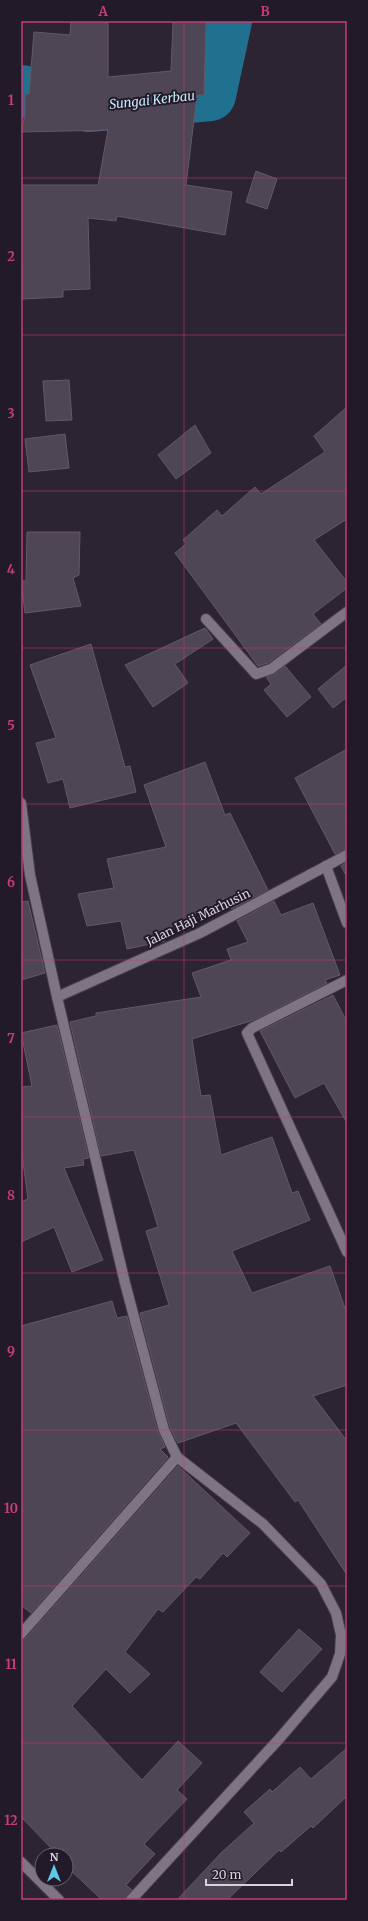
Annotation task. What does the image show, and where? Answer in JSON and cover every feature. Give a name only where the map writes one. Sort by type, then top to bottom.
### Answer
[{"type":"street","points":[[206,619],[256,674],[259,674],[271,669],[347,612]]},
{"type":"street","points":[[21,803],[30,875],[57,997],[125,1283],[164,1430],[177,1457],[262,1524],[321,1584],[336,1613],[344,1656],[332,1677],[279,1739],[131,1900]]},
{"type":"street","name":"Jalan Haji Marhusin","points":[[57,997],[200,933],[347,855]]},
{"type":"street","points":[[326,866],[347,924]]},
{"type":"street","points":[[347,980],[252,1028],[247,1033],[247,1036],[347,1252]]},
{"type":"street","points":[[21,1634],[177,1457]]},
{"type":"street","points":[[21,1862],[59,1900]]},
{"type":"building","points":[[71,21],[108,21],[108,77],[171,71],[173,21],[206,21],[204,95],[197,95],[186,185],[232,192],[225,235],[117,216],[116,221],[88,218],[90,289],[63,290],[63,297],[22,299],[21,185],[98,185],[108,130],[21,132],[25,115],[25,94],[29,94],[34,32],[70,35]]},
{"type":"building","points":[[256,171],[277,179],[267,209],[246,202]]},
{"type":"building","points":[[69,380],[72,420],[46,421],[43,381]]},
{"type":"building","points":[[347,407],[347,519],[314,540],[347,582],[347,588],[313,614],[321,624],[268,663],[258,666],[175,553],[186,544],[183,540],[217,510],[222,516],[255,487],[261,494],[325,452],[314,436]]},
{"type":"building","points":[[195,425],[211,453],[176,479],[158,455]]},
{"type":"building","points":[[65,434],[69,468],[29,472],[25,439]]},
{"type":"building","points":[[27,532],[80,532],[79,575],[73,578],[81,606],[25,613],[21,581],[26,581]]},
{"type":"building","points":[[205,628],[213,639],[175,664],[188,683],[153,707],[125,665]]},
{"type":"building","points":[[91,644],[125,767],[130,766],[136,792],[70,808],[63,779],[48,783],[36,743],[56,738],[30,665]]},
{"type":"building","points":[[347,665],[347,697],[333,708],[318,689]]},
{"type":"building","points":[[285,666],[311,697],[287,717],[264,690],[271,684],[266,677],[275,674]]},
{"type":"building","points":[[347,749],[347,849],[335,854],[295,778]]},
{"type":"building","points":[[205,762],[225,815],[230,813],[268,890],[232,909],[226,898],[163,931],[165,941],[127,949],[121,921],[87,926],[78,894],[114,888],[107,859],[166,847],[144,785]]},
{"type":"building","points":[[347,862],[347,877],[341,866]]},
{"type":"building","points":[[28,901],[45,973],[21,980],[21,902]]},
{"type":"building","points":[[274,901],[281,915],[313,903],[340,975],[325,980],[327,983],[254,1020],[192,1039],[201,1096],[210,1095],[221,1155],[272,1137],[292,1193],[298,1191],[310,1220],[232,1251],[252,1293],[330,1266],[347,1314],[347,1385],[313,1396],[347,1441],[347,1575],[298,1500],[295,1502],[236,1423],[178,1443],[170,1428],[140,1313],[169,1305],[146,1231],[158,1227],[134,1150],[101,1156],[70,1022],[96,1016],[96,1013],[201,997],[192,973],[231,960],[227,949],[248,942],[237,921]]},
{"type":"building","points":[[333,995],[347,1022],[347,1123],[324,1083],[295,1098],[260,1031]]},
{"type":"building","points":[[57,1025],[89,1158],[83,1159],[84,1165],[64,1168],[103,1260],[72,1272],[54,1227],[21,1242],[21,1202],[28,1199],[21,1147],[21,1087],[32,1086],[21,1033]]},
{"type":"building","points":[[112,1301],[117,1318],[127,1316],[158,1432],[165,1447],[160,1449],[168,1457],[31,1613],[21,1605],[21,1326]]},
{"type":"building","points":[[178,1466],[250,1533],[227,1557],[223,1553],[200,1579],[196,1577],[163,1612],[158,1609],[125,1652],[150,1674],[130,1693],[106,1669],[72,1706],[142,1780],[178,1741],[202,1763],[177,1790],[187,1799],[144,1844],[155,1854],[126,1885],[132,1890],[125,1900],[102,1900],[74,1874],[74,1847],[50,1847],[21,1817],[21,1640],[26,1638]]},
{"type":"building","points":[[299,1629],[322,1649],[282,1692],[260,1672]]},
{"type":"building","points":[[347,1748],[347,1796],[313,1828],[311,1826],[281,1852],[279,1850],[227,1900],[177,1900],[221,1853],[254,1823],[244,1812],[270,1789],[272,1792],[300,1767],[311,1779]]},
{"type":"waterway","name":"Sungai Kerbau","points":[[21,91],[89,106],[210,95],[226,21]]}]
